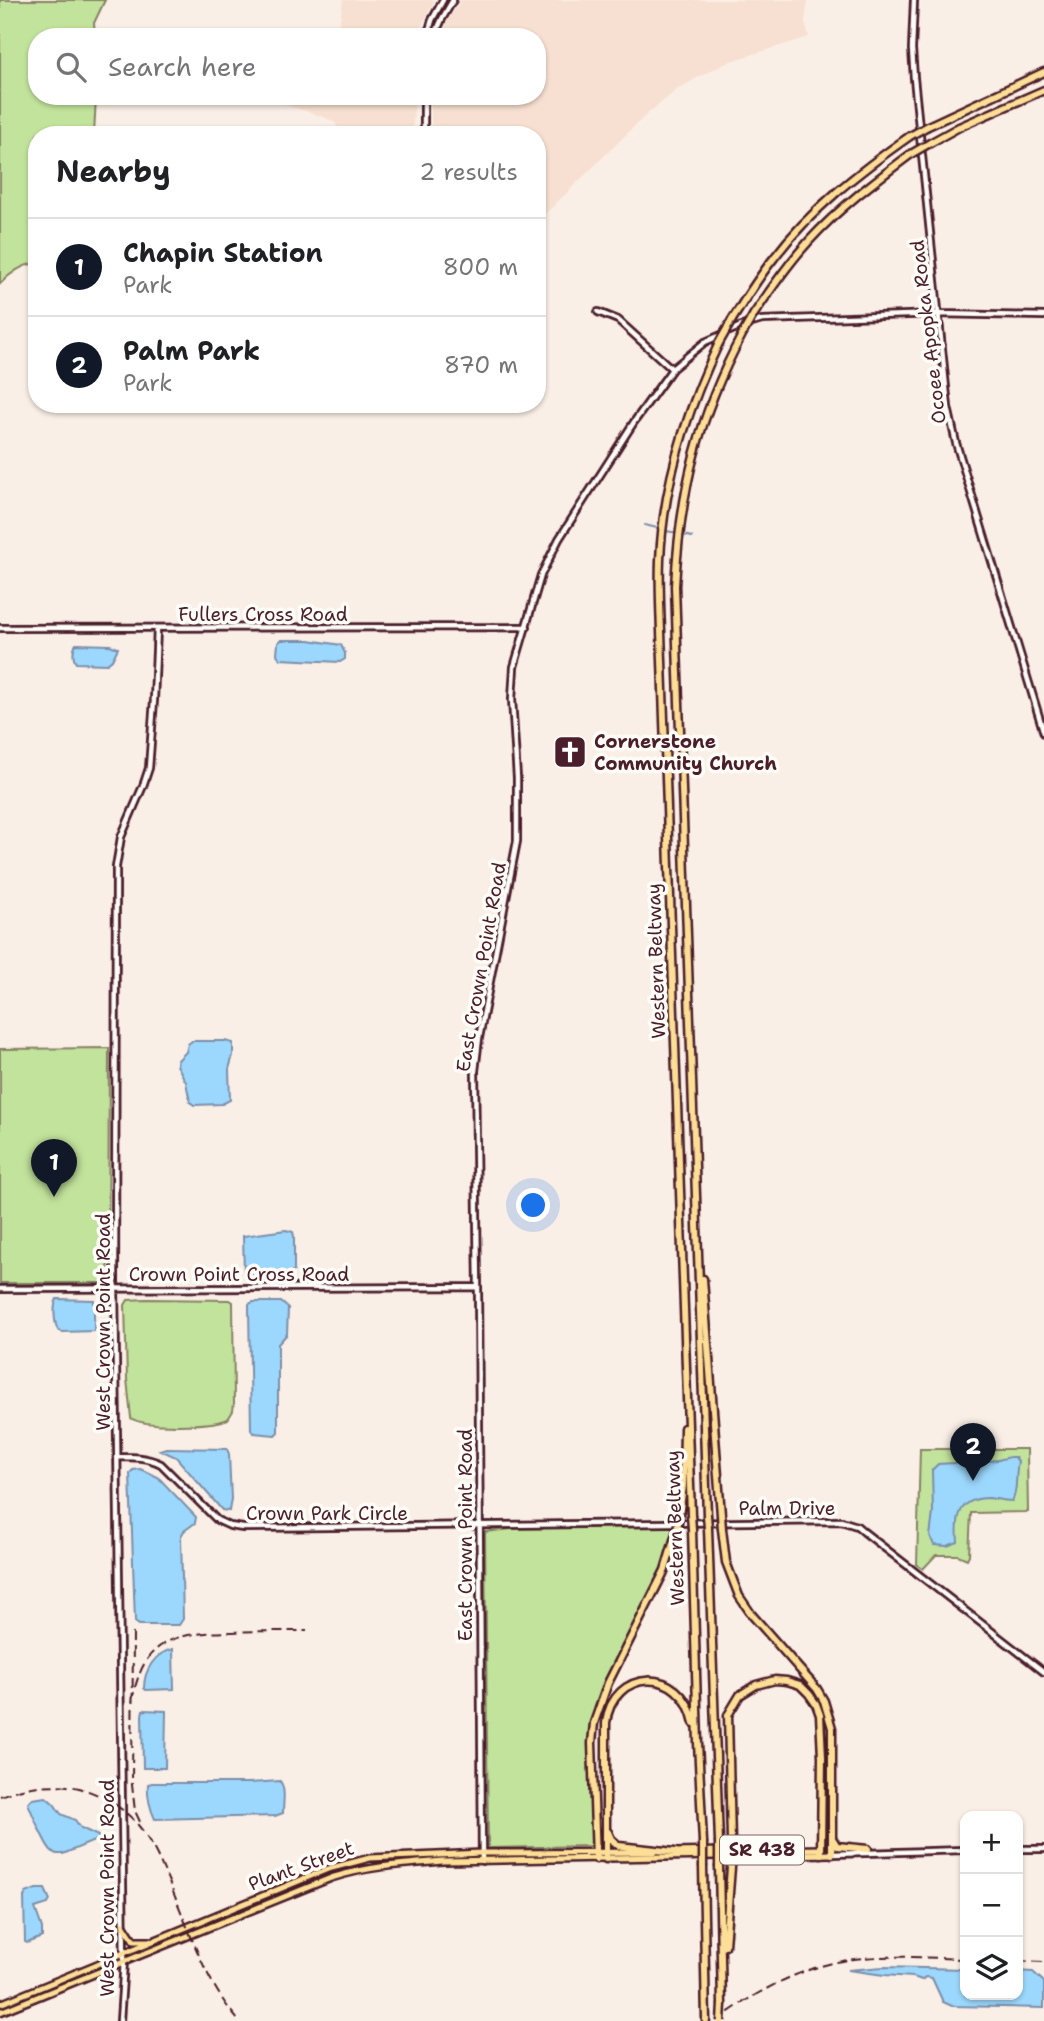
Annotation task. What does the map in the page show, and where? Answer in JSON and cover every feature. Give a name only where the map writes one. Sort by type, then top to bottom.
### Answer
[{"type":"highway","name":"Western Beltway","points":[[706,2018],[703,1842],[661,631],[664,516],[673,467],[697,391],[732,320],[775,256],[802,225],[869,164],[928,125],[1044,72]]},
{"type":"highway","name":"Western Beltway","points":[[721,2021],[723,1983],[719,1842],[676,626],[677,543],[680,520],[688,474],[704,419],[741,330],[809,241],[867,186],[911,154],[959,127],[1044,90]]},
{"type":"highway","points":[[696,1186],[726,1562],[739,1596],[752,1615],[817,1689],[828,1713],[832,1728],[832,1852]]},
{"type":"highway","points":[[596,1856],[592,1742],[594,1723],[608,1682],[665,1570],[677,1530],[683,1486],[686,1363]]},
{"type":"highway","points":[[723,1983],[731,1867],[727,1732],[729,1716],[740,1695],[756,1685],[775,1680],[800,1685],[816,1704],[821,1727],[821,1852]]},
{"type":"highway","points":[[606,1856],[607,1710],[614,1699],[623,1690],[638,1682],[666,1682],[679,1692],[686,1702],[693,1717],[698,1742]]},
{"type":"highway","points":[[606,1823],[611,1839],[619,1846],[675,1852]]},
{"type":"highway","points":[[831,1836],[837,1846],[868,1849]]},
{"type":"main road","name":"Plant Street","points":[[0,2008],[9,2000],[328,1869],[370,1858],[482,1853],[596,1856],[675,1852],[702,1854]]},
{"type":"main road","name":"SR 438","points":[[702,1854],[832,1852]]},
{"type":"main road","points":[[606,1856],[702,1854]]},
{"type":"main road","name":"Plant Street","points":[[0,2008],[353,1871],[403,1864],[596,1856]]},
{"type":"main road","points":[[242,1914],[245,1905],[250,1901]]},
{"type":"main road","points":[[226,1920],[232,1915],[232,1909]]},
{"type":"main road","points":[[123,1924],[134,1941],[159,1939]]},
{"type":"street","points":[[430,28],[443,0]]},
{"type":"street","points":[[438,28],[453,0]]},
{"type":"street","name":"Ocoee Apopka Road","points":[[914,0],[914,78],[948,407],[954,435],[1044,733]]},
{"type":"street","points":[[424,105],[424,126]]},
{"type":"street","points":[[598,312],[618,320],[672,369]]},
{"type":"street","points":[[741,330],[762,320],[938,314],[1044,316]]},
{"type":"street","name":"East Crown Point Road","points":[[482,1861],[476,1054],[517,841],[514,667],[541,575],[559,539],[634,422],[672,369],[705,342],[741,330]]},
{"type":"street","name":"Fullers Cross Road","points":[[0,628],[527,627]]},
{"type":"street","name":"West Crown Point Road","points":[[120,2021],[124,1953],[115,1288],[117,852],[149,768],[155,700],[157,628]]},
{"type":"street","name":"Crown Point Cross Road","points":[[0,1289],[478,1287]]},
{"type":"street","name":"Crown Park Circle","points":[[118,1457],[140,1457],[161,1464],[217,1520],[230,1526],[479,1525]]},
{"type":"street","name":"Palm Drive","points":[[479,1525],[841,1521],[857,1526],[1044,1672]]},
{"type":"street","name":"SR 438","points":[[832,1852],[868,1849],[893,1852]]},
{"type":"street","points":[[1023,1849],[1044,1849]]},
{"type":"street","name":"SR 438","points":[[832,1852],[960,1850]]},
{"type":"shaded area","points":[[343,0],[435,0],[421,28],[338,28]]},
{"type":"shaded area","points":[[461,0],[808,0],[805,22],[809,37],[731,61],[678,89],[646,115],[546,213],[546,126],[431,126],[431,105],[546,105],[546,28],[443,28]]},
{"type":"shaded area","points":[[286,105],[414,105],[413,126],[336,126],[324,117]]},
{"type":"green space","points":[[0,0],[105,0],[94,23],[94,28],[28,28],[28,105],[96,105],[94,126],[28,126],[28,265],[0,284]]},
{"type":"green space","points":[[109,1048],[108,1283],[0,1283],[0,1049]]},
{"type":"green space","points":[[128,1300],[233,1302],[234,1403],[228,1419],[178,1425],[149,1423],[131,1418],[125,1305]]},
{"type":"green space","points":[[920,1449],[1027,1449],[1028,1512],[971,1513],[967,1559],[958,1555],[936,1555],[923,1569],[917,1565]]},
{"type":"green space","points":[[678,1522],[665,1570],[601,1700],[592,1743],[593,1846],[488,1848],[485,1532],[547,1525]]},
{"type":"water","points":[[281,640],[309,640],[341,645],[345,659],[340,662],[280,659],[277,654]]},
{"type":"water","points":[[76,644],[110,645],[118,648],[107,664],[76,663],[73,654]]},
{"type":"water","points":[[192,1041],[233,1043],[229,1069],[230,1100],[222,1104],[194,1105],[190,1102],[186,1082],[177,1065]]},
{"type":"water","points":[[286,1230],[293,1232],[294,1236],[294,1271],[282,1274],[244,1273],[243,1236]]},
{"type":"water","points":[[57,1299],[94,1300],[94,1331],[58,1330],[55,1315]]},
{"type":"water","points":[[281,1302],[288,1308],[287,1334],[278,1344],[278,1432],[275,1435],[254,1433],[251,1430],[249,1304]]},
{"type":"water","points":[[227,1449],[231,1499],[229,1511],[222,1510],[176,1457],[160,1450]]},
{"type":"water","points":[[1015,1457],[1018,1462],[1012,1501],[989,1498],[971,1501],[965,1505],[959,1517],[958,1542],[947,1546],[934,1545],[930,1536],[933,1513],[932,1470],[938,1464],[955,1463],[963,1458],[987,1461]]},
{"type":"water","points":[[140,1469],[158,1477],[196,1517],[195,1523],[181,1536],[183,1619],[179,1625],[139,1625],[135,1622],[130,1473]]},
{"type":"water","points":[[173,1649],[174,1689],[146,1690],[144,1688],[148,1669],[161,1654]]},
{"type":"water","points":[[143,1710],[166,1711],[165,1768],[143,1768]]},
{"type":"water","points":[[280,1781],[284,1792],[283,1813],[275,1816],[155,1819],[148,1793],[148,1784],[152,1783]]},
{"type":"water","points":[[46,1797],[61,1814],[75,1820],[81,1828],[99,1839],[63,1854],[53,1852],[28,1803],[32,1799]]},
{"type":"water","points":[[45,1889],[50,1900],[48,1904],[35,1908],[42,1928],[42,1937],[27,1943],[24,1897],[26,1893]]},
{"type":"water","points":[[883,1967],[960,1969],[960,2000],[1023,2000],[1023,1971],[1033,1972],[1044,1982],[1044,2008],[952,2006],[943,2002],[932,1978],[925,1977],[922,1980],[848,1970]]},
{"type":"waterway","points":[[645,525],[661,529]]},
{"type":"waterway","points":[[666,531],[678,533]]},
{"type":"waterway","points":[[683,535],[692,537]]},
{"type":"railway","points":[[132,1702],[144,1664],[164,1643],[193,1634],[307,1631]]},
{"type":"railway","points":[[133,1633],[132,1785],[135,1811],[142,1826]]},
{"type":"railway","points":[[0,1796],[39,1786],[69,1786],[104,1798],[132,1819],[157,1855],[217,1991],[239,2021]]},
{"type":"railway","points":[[716,2021],[767,1988],[823,1965],[876,1957],[960,1959]]},
{"type":"railway","points":[[1023,1961],[1044,1962]]},
{"type":"place","name":"Cornerstone Community Church","points":[[570,752]]},
{"type":"place","name":"Chapin Station","points":[[54,1197]]},
{"type":"place","name":"Palm Park","points":[[973,1481]]}]
